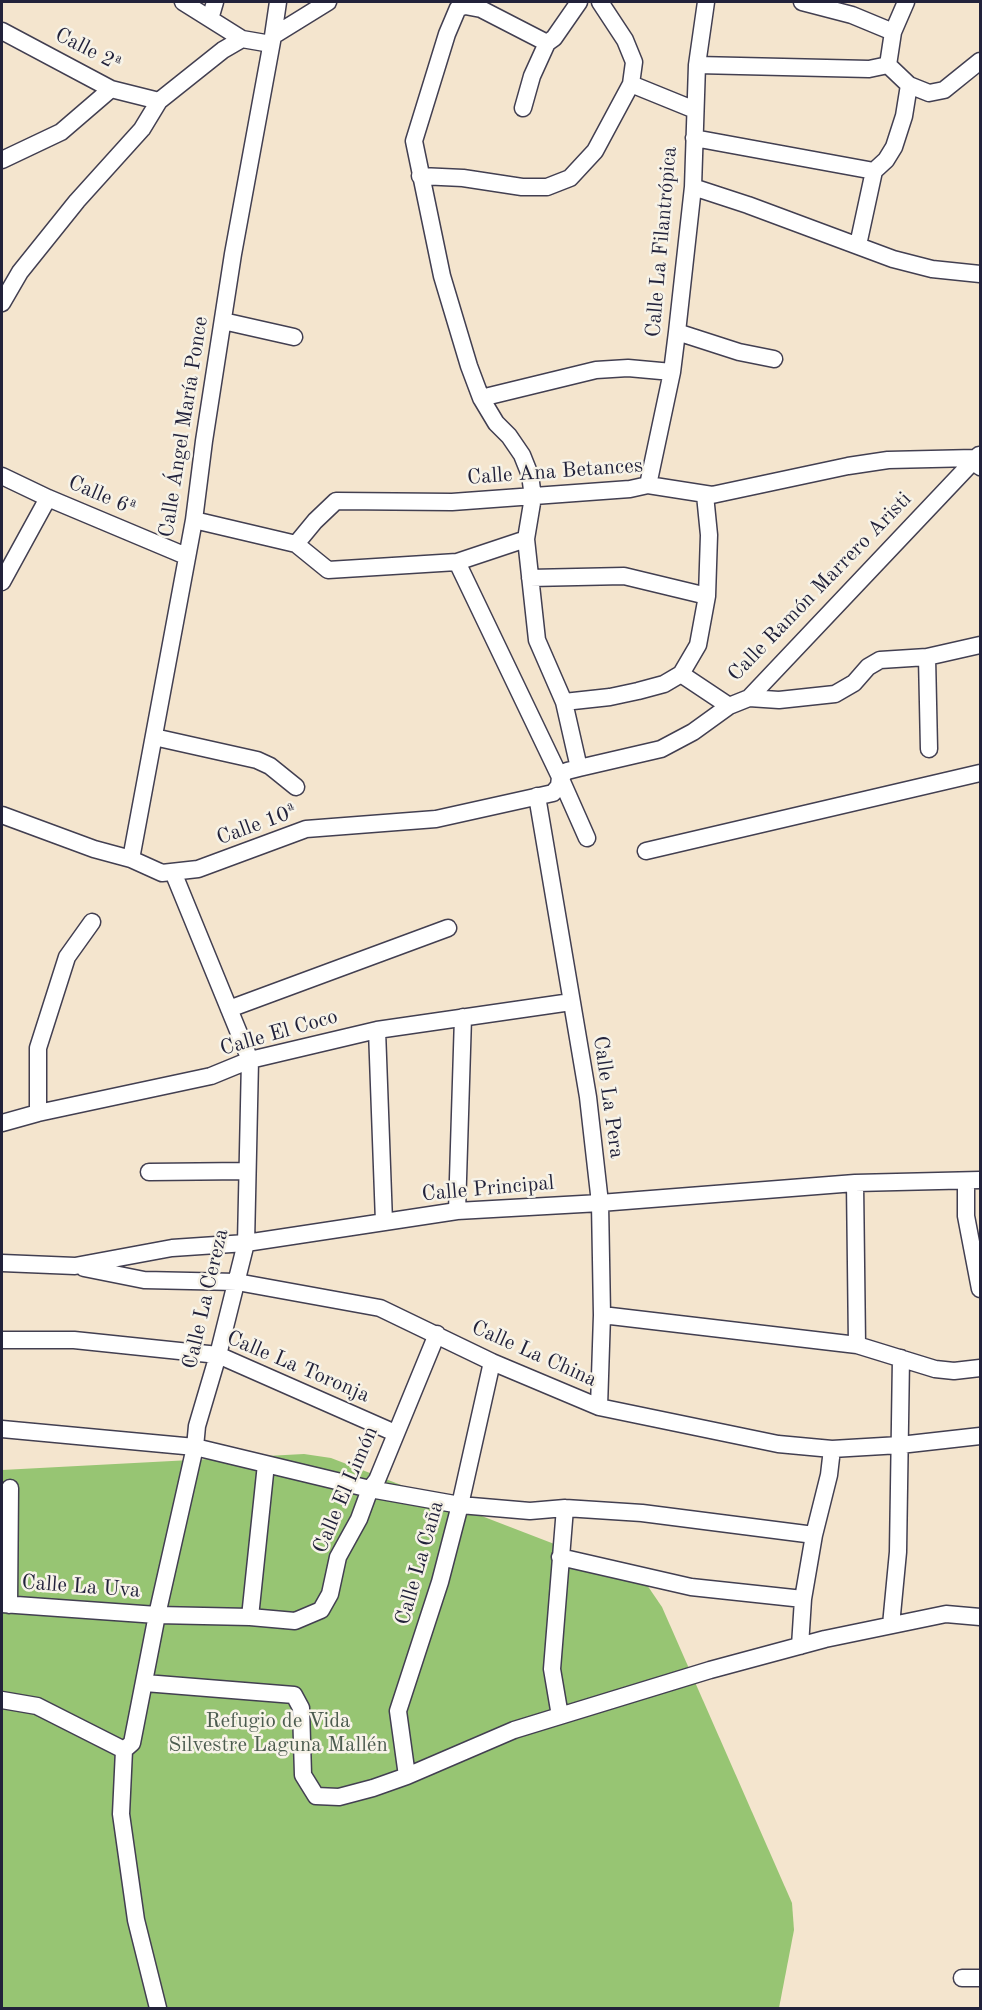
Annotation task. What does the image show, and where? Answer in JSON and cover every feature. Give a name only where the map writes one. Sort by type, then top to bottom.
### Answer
[{"type":"street","points":[[183,2],[242,39],[272,40],[328,2]]},
{"type":"street","points":[[210,20],[215,2]]},
{"type":"street","name":"Calle Ángel María Ponce","points":[[131,860],[194,520],[223,321],[278,2]]},
{"type":"street","points":[[523,108],[532,76],[547,43],[554,38],[579,2]]},
{"type":"street","points":[[420,176],[463,178],[522,187],[547,187],[570,178],[595,151],[631,84],[634,62],[625,40],[600,2]]},
{"type":"street","name":"Calle La Filantrópica","points":[[648,485],[672,372],[677,332],[693,187],[697,64],[706,2]]},
{"type":"street","points":[[802,2],[852,15],[893,32]]},
{"type":"street","points":[[888,64],[893,32],[906,2]]},
{"type":"street","points":[[547,43],[481,9],[465,6],[458,8],[447,34],[414,141],[442,276],[469,366],[481,398],[496,423],[522,455],[530,475],[533,497],[526,539],[537,640],[564,702],[579,768]]},
{"type":"street","name":"Calle 2ª","points":[[2,30],[111,89],[159,100]]},
{"type":"street","points":[[2,303],[20,272],[77,201],[142,129],[159,100],[223,50],[242,39]]},
{"type":"street","points":[[888,64],[909,85],[929,93],[944,90],[981,61]]},
{"type":"street","points":[[697,64],[869,69],[888,64]]},
{"type":"street","points":[[631,84],[695,110]]},
{"type":"street","points":[[858,245],[874,171],[886,160],[894,147],[904,116],[909,85]]},
{"type":"street","points":[[2,160],[61,132],[111,89]]},
{"type":"street","points":[[694,138],[874,171]]},
{"type":"street","points":[[693,187],[893,259],[932,269],[981,274]]},
{"type":"street","points":[[223,321],[294,337]]},
{"type":"street","points":[[677,332],[739,352],[774,359]]},
{"type":"street","points":[[481,398],[596,370],[628,368],[672,372]]},
{"type":"street","name":"Calle Ana Betances","points":[[296,544],[336,501],[452,502],[630,489],[648,485],[712,495],[848,466],[888,460],[979,460]]},
{"type":"street","name":"Calle Ramón Marrero Aristi","points":[[560,777],[567,771],[661,749],[693,732],[729,706],[749,698],[979,460]]},
{"type":"street","name":"Calle 6ª","points":[[2,476],[48,498],[186,556]]},
{"type":"street","points":[[564,702],[610,697],[638,691],[664,684],[681,674],[698,645],[707,596],[709,536],[705,495]]},
{"type":"street","points":[[2,582],[48,498]]},
{"type":"street","points":[[194,520],[296,544],[328,570],[457,562],[526,539]]},
{"type":"street","points":[[457,562],[587,838]]},
{"type":"street","points":[[530,578],[624,576],[707,596]]},
{"type":"street","points":[[749,698],[779,700],[835,694],[854,683],[868,667],[880,660],[927,657],[981,645]]},
{"type":"street","points":[[927,657],[929,749]]},
{"type":"street","points":[[681,674],[729,706]]},
{"type":"street","points":[[154,738],[256,760],[270,766],[296,787]]},
{"type":"street","points":[[646,851],[981,773]]},
{"type":"street","name":"Calle 10ª","points":[[2,815],[162,873],[198,869],[306,829],[436,819],[553,793],[559,786],[560,777]]},
{"type":"street","name":"Calle La Pera","points":[[537,796],[588,1097],[600,1203],[602,1315],[598,1407]]},
{"type":"street","name":"Calle La Cereza","points":[[158,2008],[136,1920],[121,1814],[128,1747],[145,1683],[157,1615],[195,1447],[197,1426],[218,1355],[246,1243],[250,1060],[173,872]]},
{"type":"street","points":[[38,1113],[38,1048],[67,957],[92,922]]},
{"type":"street","points":[[229,1009],[448,928]]},
{"type":"street","name":"Calle El Coco","points":[[2,1123],[38,1113],[211,1076],[250,1060],[377,1030],[571,1002]]},
{"type":"street","points":[[457,1211],[463,1017]]},
{"type":"street","points":[[377,1030],[384,1222]]},
{"type":"street","points":[[149,1172],[247,1171]]},
{"type":"street","points":[[973,1180],[966,1216],[981,1289]]},
{"type":"street","name":"Calle Principal","points":[[3,1258],[75,1266],[172,1248],[246,1243],[457,1211],[600,1203],[855,1183],[973,1180]]},
{"type":"street","points":[[855,1183],[857,1345]]},
{"type":"street","name":"Calle La China","points":[[75,1266],[144,1280],[237,1282],[380,1308],[492,1362],[598,1407],[778,1444],[832,1449],[900,1445],[981,1436]]},
{"type":"street","points":[[602,1315],[857,1345],[935,1369],[954,1371],[981,1368]]},
{"type":"street","name":"Calle El Limón","points":[[157,1615],[250,1617],[295,1621],[321,1610],[330,1594],[338,1557],[359,1519],[437,1334]]},
{"type":"street","name":"Calle La Toronja","points":[[2,1340],[74,1340],[218,1355],[395,1433]]},
{"type":"street","points":[[891,1625],[898,1552],[901,1358]]},
{"type":"street","name":"Calle La Caña","points":[[407,1776],[398,1711],[440,1582],[492,1362]]},
{"type":"street","points":[[2,1429],[195,1447],[370,1489],[460,1505],[530,1511],[565,1508],[642,1513],[814,1535]]},
{"type":"street","points":[[800,1646],[803,1599],[814,1535],[830,1475],[832,1449]]},
{"type":"street","points":[[250,1617],[266,1464]]},
{"type":"street","points":[[5,1604],[10,1488]]},
{"type":"street","points":[[560,1716],[552,1669],[565,1508]]},
{"type":"street","points":[[560,1557],[691,1587],[803,1599]]},
{"type":"street","name":"Calle La Uva","points":[[5,1604],[157,1615]]},
{"type":"street","points":[[145,1683],[294,1695],[301,1708],[303,1775],[316,1796],[339,1797],[407,1776],[514,1730],[800,1646],[946,1614],[981,1617]]},
{"type":"street","points":[[2,1700],[37,1706],[128,1747]]},
{"type":"street","points":[[963,1978],[981,1978]]},
{"type":"green space","name":"Refugio de Vida Silvestre Laguna Mallén","points":[[304,1454],[331,1458],[627,1572],[647,1585],[662,1607],[792,1903],[794,1930],[779,2008],[2,2008],[2,1470]]}]
